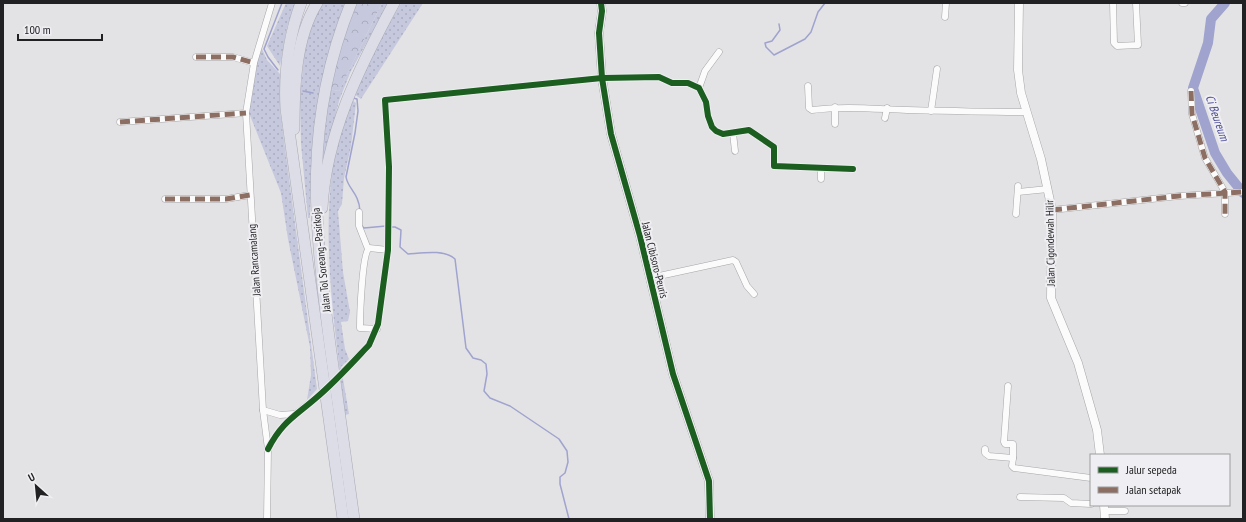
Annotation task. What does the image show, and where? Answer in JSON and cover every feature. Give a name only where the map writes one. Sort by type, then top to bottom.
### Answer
[{"type":"highway","name":"Jalan Tol Soreang–Pasirkoja","points":[[301,3],[290,43],[285,81],[288,125],[344,519]]},
{"type":"highway","points":[[301,213],[295,148],[295,99],[298,64],[304,36],[317,3]]},
{"type":"highway","name":"Jalan Tol Soreang–Pasirkoja","points":[[351,3],[332,57],[321,109],[318,135],[315,210],[321,277],[354,519]]},
{"type":"highway","points":[[321,277],[322,202],[326,171],[333,142],[353,83],[394,3]]},
{"type":"street","name":"Jalan Rancamalang","points":[[267,519],[268,449],[263,410],[246,113],[254,63],[272,3]]},
{"type":"street","name":"Jalan Cibisoro-Peuris","points":[[601,3],[602,11],[599,33],[602,78],[616,156],[640,236],[673,374],[709,482],[710,519]]},
{"type":"street","points":[[944,17],[946,3]]},
{"type":"street","name":"Jalan Cigondewah Hilir","points":[[1019,3],[1018,70],[1021,93],[1048,189],[1052,210],[1052,303],[1078,363],[1097,430],[1100,454]]},
{"type":"street","points":[[1113,3],[1114,43],[1117,46],[1138,45],[1136,3]]},
{"type":"street","points":[[698,88],[705,71],[719,52]]},
{"type":"street","points":[[196,57],[233,57],[254,63]]},
{"type":"street","points":[[931,111],[937,69]]},
{"type":"street","points":[[344,371],[369,345],[377,329],[388,250],[389,168],[386,100],[602,78],[653,76],[664,78],[672,83],[694,84],[706,102],[708,116],[712,127],[716,131],[723,134],[741,130],[749,130],[774,147],[774,166],[853,169]]},
{"type":"street","points":[[808,86],[809,109],[887,108],[931,111],[1027,112]]},
{"type":"street","points":[[1191,91],[1192,114],[1205,158],[1224,192],[1225,214]]},
{"type":"street","points":[[835,108],[835,124]]},
{"type":"street","points":[[885,118],[887,108]]},
{"type":"street","points":[[120,122],[246,113]]},
{"type":"street","points":[[733,133],[735,151]]},
{"type":"street","points":[[821,168],[821,179]]},
{"type":"street","points":[[1016,214],[1018,189],[1048,189]]},
{"type":"street","points":[[1052,210],[1224,192],[1241,192]]},
{"type":"street","points":[[165,199],[226,199],[250,196]]},
{"type":"street","points":[[359,212],[360,226],[368,249],[366,254],[362,288],[360,328],[377,329]]},
{"type":"street","points":[[368,249],[388,250]]},
{"type":"street","points":[[650,278],[733,260],[736,262],[747,286],[754,294]]},
{"type":"street","points":[[1008,386],[1004,442],[1005,444],[1012,444],[1012,466],[1014,468],[1090,478]]},
{"type":"street","points":[[268,449],[276,433],[294,414],[316,398]]},
{"type":"street","points":[[263,410],[280,415],[294,414]]},
{"type":"street","points":[[985,450],[985,453],[989,456],[1013,458]]},
{"type":"street","points":[[1020,497],[1064,498],[1071,503],[1090,504]]},
{"type":"street","points":[[1104,509],[1125,511]]},
{"type":"green space","points":[[286,3],[296,3],[287,27],[280,66],[267,46]]},
{"type":"green space","points":[[319,3],[347,3],[315,128],[311,167],[310,218],[308,218],[301,144],[300,99],[306,35]]},
{"type":"green space","points":[[356,3],[382,3],[339,91],[329,89],[343,38]]},
{"type":"green space","points":[[382,3],[388,3],[350,73],[339,101],[319,180],[329,89],[339,91]]},
{"type":"green space","points":[[401,3],[423,3],[361,99],[354,94],[369,60]]},
{"type":"green space","points":[[262,49],[267,60],[280,74],[280,110],[317,389],[307,400],[311,375],[310,347],[288,239],[281,193],[249,113],[258,58]]},
{"type":"green space","points":[[351,99],[356,103],[351,146],[344,178],[342,204],[338,211],[343,272],[350,312],[348,321],[341,322],[345,349],[349,359],[341,367],[349,414],[345,415],[331,294],[329,263],[329,202],[335,153]]},
{"type":"waterway","points":[[278,70],[264,49],[282,3]]},
{"type":"waterway","points":[[779,24],[780,30],[772,41],[765,43],[766,47],[774,55],[805,39],[811,32],[818,12],[825,3]]},
{"type":"waterway","name":"Ci Beureum","points":[[1225,3],[1211,19],[1208,43],[1193,88],[1215,153],[1227,173],[1243,193]]},
{"type":"waterway","points":[[303,91],[313,93]]},
{"type":"waterway","points":[[353,98],[357,99],[358,111],[346,177],[349,185],[356,195],[360,211]]},
{"type":"waterway","points":[[362,226],[364,228],[386,226]]},
{"type":"waterway","points":[[389,227],[395,227],[401,230],[400,247],[408,254],[439,253],[451,256],[455,259],[466,348],[473,358],[481,360],[486,364],[487,374],[484,391],[490,398],[510,406],[559,439],[567,451],[568,462],[565,473],[560,477],[560,484],[569,519]]},
{"type":"marked path","points":[[196,57],[233,57],[254,63]]},
{"type":"marked path","points":[[1191,91],[1192,114],[1205,158],[1225,192],[1225,214]]},
{"type":"marked path","points":[[120,122],[246,113]]},
{"type":"marked path","points":[[1052,210],[1179,196],[1243,192]]},
{"type":"marked path","points":[[165,199],[226,199],[250,195]]},
{"type":"cycle path","points":[[601,3],[602,11],[599,33],[602,78],[611,134],[640,236],[673,374],[709,481],[710,519]]},
{"type":"cycle path","points":[[268,449],[278,432],[295,415],[330,386],[369,345],[378,324],[388,250],[389,167],[385,100],[602,78],[659,77],[672,83],[688,83],[699,88],[706,102],[708,116],[712,127],[716,131],[723,134],[749,130],[774,147],[774,166],[853,169]]}]
